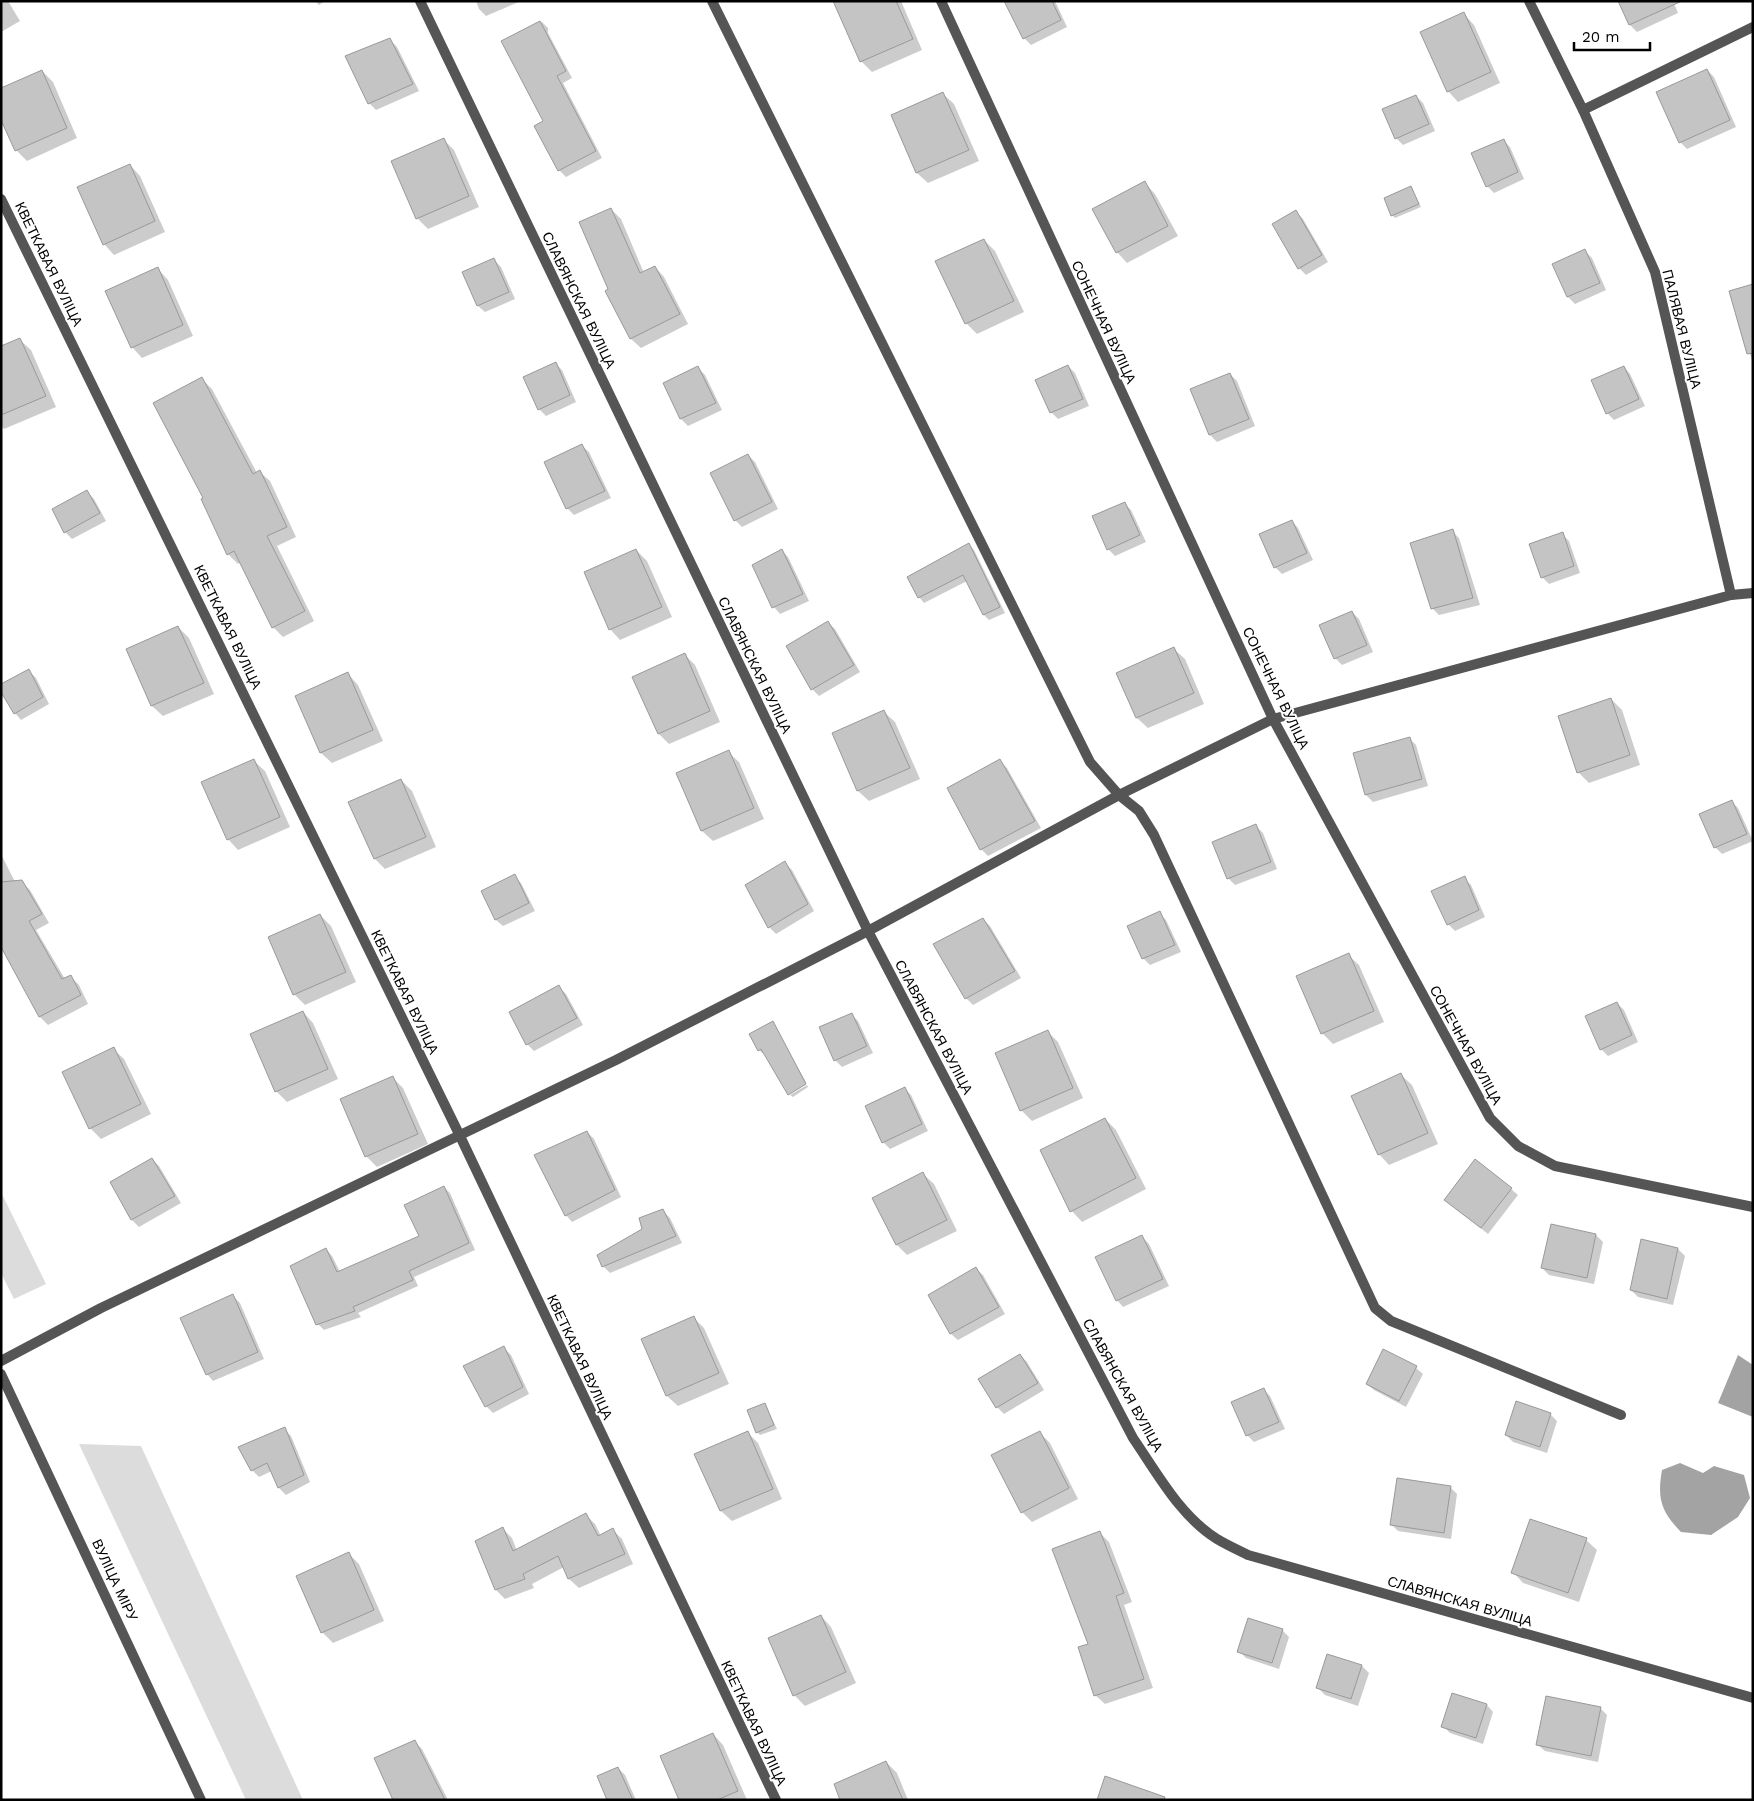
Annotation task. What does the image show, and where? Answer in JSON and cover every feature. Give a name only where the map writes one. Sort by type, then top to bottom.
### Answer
[{"type":"street","name":"СЛАВЯНСКАЯ ВУЛІЦА","points":[[420,1],[868,931],[1133,1438],[1162,1482],[1193,1520],[1216,1539],[1248,1555],[1753,1698]]},
{"type":"street","points":[[712,1],[1090,762],[1119,795],[1139,811],[1154,835],[1375,1308],[1391,1321],[1622,1415]]},
{"type":"street","name":"СОНЕЧНАЯ ВУЛІЦА","points":[[941,1],[1273,719],[1485,1109],[1495,1124],[1518,1146],[1555,1166],[1753,1207]]},
{"type":"street","name":"ПАЛЯВАЯ ВУЛІЦА","points":[[1529,1],[1582,110],[1655,272],[1731,595]]},
{"type":"street","points":[[1582,110],[1753,26]]},
{"type":"street","name":"КВЕТКАВАЯ ВУЛІЦА","points":[[1,200],[459,1134],[776,1800]]},
{"type":"street","points":[[1,1361],[101,1308],[616,1060],[868,931],[1119,795],[1273,719],[1731,595],[1753,594]]},
{"type":"street","name":"ВУЛІЦА МІРУ","points":[[1,1374],[201,1800]]},
{"type":"shaded area","points":[[1,1192],[46,1284],[14,1299],[1,1273]]},
{"type":"shaded area","points":[[1738,1355],[1753,1365],[1753,1417],[1718,1403]]},
{"type":"shaded area","points":[[79,1444],[141,1446],[303,1800],[246,1800]]},
{"type":"shaded area","points":[[1680,1463],[1703,1473],[1714,1466],[1744,1475],[1750,1498],[1738,1517],[1711,1535],[1681,1532],[1665,1511],[1660,1489],[1662,1470]]},
{"type":"building","points":[[833,1],[896,1],[913,39],[860,62]]},
{"type":"building","points":[[1004,1],[1052,1],[1061,20],[1023,39]]},
{"type":"building","points":[[1618,1],[1682,1],[1629,25]]},
{"type":"building","points":[[1464,12],[1491,72],[1447,92],[1420,32]]},
{"type":"building","points":[[540,21],[566,71],[557,76],[596,151],[558,171],[534,126],[543,121],[501,41]]},
{"type":"building","points":[[390,38],[413,84],[368,104],[345,56]]},
{"type":"building","points":[[1707,69],[1730,120],[1679,143],[1656,92]]},
{"type":"building","points":[[42,70],[67,128],[15,151],[1,120],[1,88]]},
{"type":"building","points":[[943,92],[969,150],[916,173],[891,115]]},
{"type":"building","points":[[1416,95],[1429,124],[1395,139],[1382,109]]},
{"type":"building","points":[[444,138],[469,196],[416,219],[391,161]]},
{"type":"building","points":[[1504,139],[1518,172],[1486,187],[1471,153]]},
{"type":"building","points":[[130,164],[155,221],[103,245],[77,187]]},
{"type":"building","points":[[1145,181],[1168,226],[1116,253],[1092,209]]},
{"type":"building","points":[[1411,186],[1419,204],[1391,216],[1384,198]]},
{"type":"building","points":[[611,208],[640,273],[655,266],[680,314],[630,339],[605,291],[608,289],[579,222]]},
{"type":"building","points":[[1296,210],[1322,255],[1298,269],[1272,224]]},
{"type":"building","points":[[984,239],[1014,301],[965,324],[935,261]]},
{"type":"building","points":[[1585,249],[1600,283],[1567,297],[1552,264]]},
{"type":"building","points":[[494,258],[509,292],[477,306],[462,272]]},
{"type":"building","points":[[158,267],[183,325],[131,348],[105,291]]},
{"type":"building","points":[[1753,284],[1753,353],[1747,354],[1729,291]]},
{"type":"building","points":[[20,338],[46,396],[1,415],[1,346]]},
{"type":"building","points":[[556,362],[570,395],[538,410],[523,377]]},
{"type":"building","points":[[1068,365],[1083,399],[1050,413],[1035,380]]},
{"type":"building","points":[[698,366],[716,403],[680,419],[663,383]]},
{"type":"building","points":[[1624,366],[1639,399],[1606,414],[1591,380]]},
{"type":"building","points":[[1230,373],[1249,419],[1209,435],[1190,389]]},
{"type":"building","points":[[202,377],[253,474],[260,470],[287,527],[267,536],[305,611],[272,628],[234,551],[227,555],[201,499],[203,498],[153,403]]},
{"type":"building","points":[[582,444],[605,491],[566,509],[544,462]]},
{"type":"building","points":[[748,454],[772,502],[734,521],[710,473]]},
{"type":"building","points":[[87,490],[100,513],[64,533],[52,509]]},
{"type":"building","points":[[1125,502],[1140,535],[1107,550],[1092,516]]},
{"type":"building","points":[[1292,520],[1307,553],[1274,568],[1259,534]]},
{"type":"building","points":[[1453,529],[1473,598],[1431,609],[1410,543]]},
{"type":"building","points":[[1563,532],[1574,566],[1541,578],[1529,544]]},
{"type":"building","points":[[969,543],[1000,607],[983,615],[963,575],[918,598],[907,577]]},
{"type":"building","points":[[636,549],[662,607],[609,630],[584,572]]},
{"type":"building","points":[[782,549],[803,594],[772,608],[752,565]]},
{"type":"building","points":[[1352,611],[1367,645],[1334,659],[1319,625]]},
{"type":"building","points":[[828,621],[854,665],[811,690],[786,646]]},
{"type":"building","points":[[178,626],[204,683],[151,706],[126,649]]},
{"type":"building","points":[[1174,647],[1194,693],[1136,718],[1116,673]]},
{"type":"building","points":[[685,653],[710,711],[658,734],[632,677]]},
{"type":"building","points":[[29,669],[43,697],[14,714],[1,692],[1,684]]},
{"type":"building","points":[[348,672],[373,730],[320,753],[295,696]]},
{"type":"building","points":[[1611,698],[1630,755],[1577,773],[1558,716]]},
{"type":"building","points":[[884,710],[910,768],[857,791],[832,733]]},
{"type":"building","points":[[1410,737],[1422,779],[1365,795],[1353,753]]},
{"type":"building","points":[[729,750],[754,808],[701,831],[676,773]]},
{"type":"building","points":[[254,759],[280,817],[227,840],[201,782]]},
{"type":"building","points":[[1000,759],[1035,821],[980,850],[947,788]]},
{"type":"building","points":[[401,779],[426,837],[374,859],[348,802]]},
{"type":"building","points":[[1732,800],[1747,834],[1714,848],[1699,814]]},
{"type":"building","points":[[1256,824],[1271,862],[1227,879],[1212,842]]},
{"type":"building","points":[[785,861],[808,904],[768,928],[745,885]]},
{"type":"building","points":[[515,874],[529,903],[495,920],[481,891]]},
{"type":"building","points":[[1465,876],[1479,910],[1447,925],[1431,891]]},
{"type":"building","points":[[22,880],[42,914],[29,921],[62,979],[71,975],[81,995],[39,1017],[1,947],[1,882]]},
{"type":"building","points":[[1160,911],[1175,945],[1142,959],[1127,926]]},
{"type":"building","points":[[320,914],[346,972],[293,995],[268,937]]},
{"type":"building","points":[[983,918],[1015,971],[965,999],[933,944]]},
{"type":"building","points":[[1349,953],[1374,1011],[1321,1034],[1296,976]]},
{"type":"building","points":[[559,985],[577,1018],[526,1045],[509,1012]]},
{"type":"building","points":[[1617,1002],[1632,1035],[1600,1050],[1585,1016]]},
{"type":"building","points":[[303,1011],[328,1069],[275,1092],[250,1034]]},
{"type":"building","points":[[852,1013],[867,1046],[834,1061],[819,1027]]},
{"type":"building","points":[[773,1021],[806,1084],[788,1095],[761,1049],[758,1051],[749,1034]]},
{"type":"building","points":[[1048,1030],[1073,1088],[1020,1111],[995,1053]]},
{"type":"building","points":[[114,1047],[141,1104],[89,1129],[62,1072]]},
{"type":"building","points":[[1401,1073],[1428,1133],[1378,1155],[1351,1096]]},
{"type":"building","points":[[393,1076],[418,1134],[365,1157],[340,1099]]},
{"type":"building","points":[[905,1087],[922,1124],[882,1143],[865,1106]]},
{"type":"building","points":[[1105,1118],[1136,1178],[1070,1212],[1040,1150]]},
{"type":"building","points":[[587,1131],[615,1190],[565,1216],[534,1155]]},
{"type":"building","points":[[152,1158],[175,1196],[131,1220],[110,1182]]},
{"type":"building","points":[[1475,1159],[1512,1188],[1481,1228],[1444,1200]]},
{"type":"building","points":[[923,1172],[947,1220],[896,1245],[872,1198]]},
{"type":"building","points":[[444,1186],[469,1243],[409,1271],[413,1280],[353,1307],[355,1311],[316,1325],[290,1266],[326,1248],[337,1272],[419,1236],[404,1205]]},
{"type":"building","points":[[663,1209],[676,1236],[602,1267],[597,1255],[642,1229],[639,1218]]},
{"type":"building","points":[[1551,1224],[1596,1234],[1587,1278],[1541,1268]]},
{"type":"building","points":[[1142,1235],[1163,1279],[1116,1301],[1095,1257]]},
{"type":"building","points":[[1641,1239],[1678,1248],[1667,1299],[1630,1290]]},
{"type":"building","points":[[976,1267],[999,1307],[950,1334],[928,1295]]},
{"type":"building","points":[[233,1294],[258,1352],[206,1375],[180,1318]]},
{"type":"building","points":[[694,1316],[719,1373],[666,1396],[641,1339]]},
{"type":"building","points":[[504,1346],[523,1387],[485,1407],[463,1366]]},
{"type":"building","points":[[1383,1349],[1417,1366],[1399,1401],[1366,1384]]},
{"type":"building","points":[[1020,1354],[1038,1383],[996,1408],[978,1379]]},
{"type":"building","points":[[1264,1388],[1279,1422],[1246,1436],[1231,1402]]},
{"type":"building","points":[[1516,1401],[1551,1413],[1540,1447],[1505,1435]]},
{"type":"building","points":[[765,1403],[774,1425],[756,1433],[747,1410]]},
{"type":"building","points":[[285,1427],[304,1475],[278,1488],[267,1463],[251,1471],[238,1447]]},
{"type":"building","points":[[748,1431],[773,1489],[720,1511],[694,1454]]},
{"type":"building","points":[[1040,1431],[1069,1488],[1021,1513],[991,1455]]},
{"type":"building","points":[[1397,1478],[1451,1486],[1444,1533],[1390,1525]]},
{"type":"building","points":[[586,1513],[598,1536],[613,1528],[625,1554],[568,1579],[558,1556],[523,1574],[525,1579],[495,1590],[475,1541],[503,1527],[513,1551]]},
{"type":"building","points":[[1530,1519],[1587,1538],[1568,1593],[1511,1573]]},
{"type":"building","points":[[1100,1531],[1124,1593],[1116,1596],[1144,1679],[1094,1696],[1078,1647],[1088,1644],[1052,1549]]},
{"type":"building","points":[[349,1552],[374,1610],[321,1633],[296,1576]]},
{"type":"building","points":[[821,1615],[846,1672],[793,1696],[768,1638]]},
{"type":"building","points":[[1248,1618],[1283,1629],[1272,1663],[1237,1652]]},
{"type":"building","points":[[1327,1654],[1362,1665],[1351,1699],[1316,1688]]},
{"type":"building","points":[[1452,1693],[1487,1704],[1476,1738],[1441,1727]]},
{"type":"building","points":[[1546,1696],[1601,1707],[1591,1756],[1536,1745]]},
{"type":"building","points":[[713,1733],[738,1791],[717,1800],[679,1800],[660,1756]]},
{"type":"building","points":[[415,1740],[445,1800],[393,1800],[374,1758]]},
{"type":"building","points":[[886,1761],[903,1800],[840,1800],[834,1784]]},
{"type":"building","points":[[618,1767],[633,1800],[607,1800],[597,1776]]},
{"type":"building","points":[[1105,1776],[1165,1797],[1164,1800],[1097,1800]]}]
